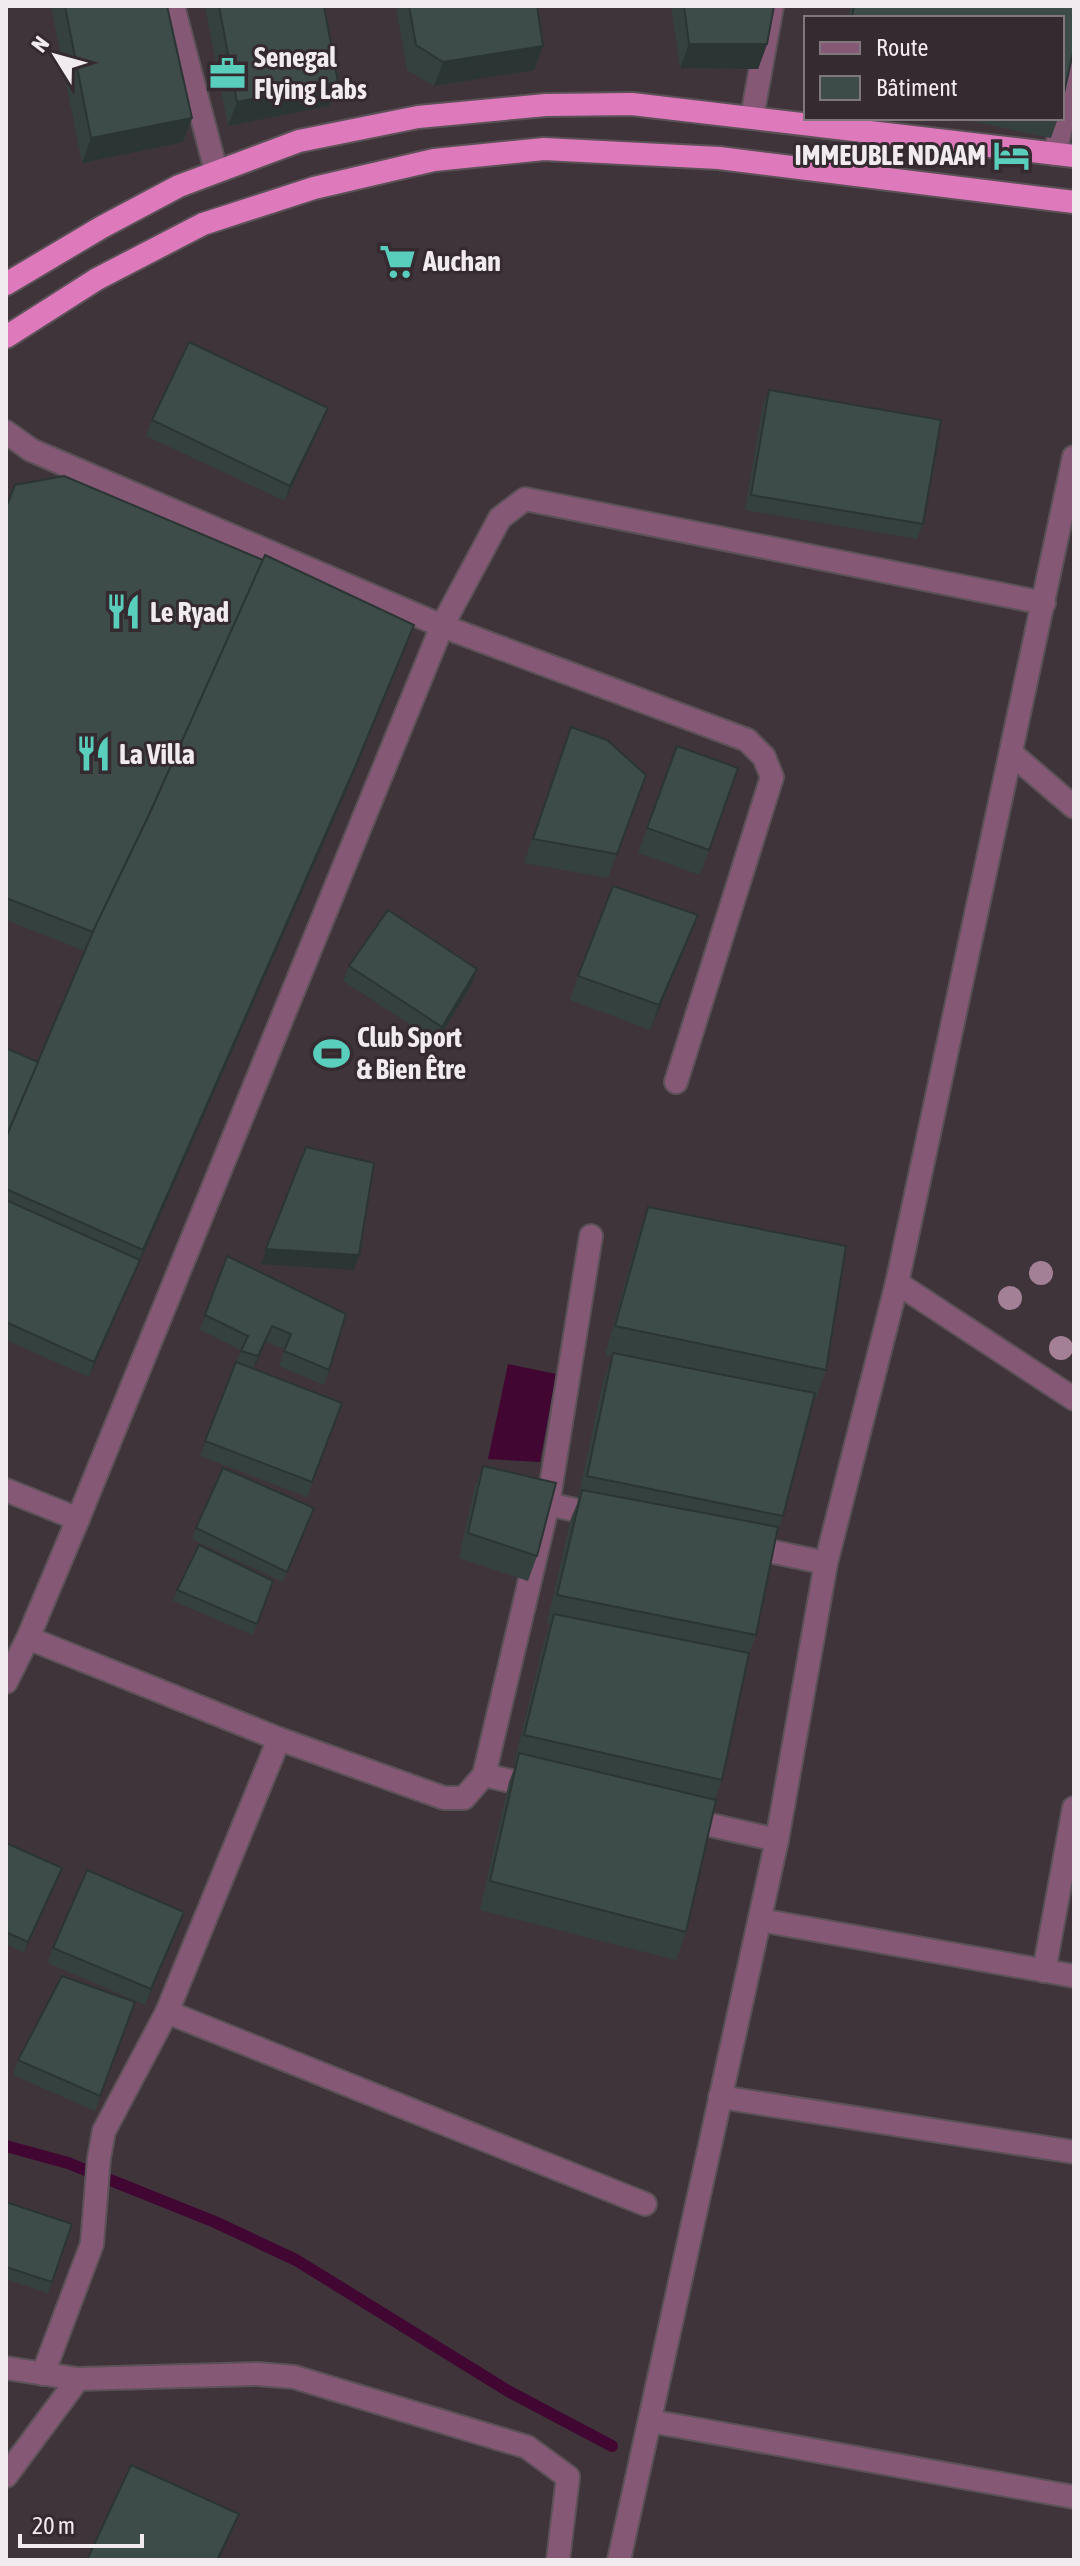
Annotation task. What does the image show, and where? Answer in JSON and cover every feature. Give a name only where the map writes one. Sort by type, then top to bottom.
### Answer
[{"type":"highway","points":[[6,284],[144,204],[216,171],[299,141],[418,117],[546,105],[632,104],[1065,155]]},
{"type":"highway","points":[[6,337],[97,279],[203,224],[314,188],[434,160],[544,149],[689,156],[1074,202]]},
{"type":"street","points":[[173,6],[216,171]]},
{"type":"street","points":[[752,117],[772,6]]},
{"type":"street","points":[[1065,155],[1074,70]]},
{"type":"street","points":[[6,432],[31,450],[442,626],[747,740],[764,757],[772,777],[676,1082]]},
{"type":"street","points":[[619,2560],[777,1840],[826,1563],[897,1283],[1074,457]]},
{"type":"street","points":[[6,1682],[78,1519],[442,626],[500,518],[525,499],[1044,603]]},
{"type":"street","points":[[1012,754],[1074,807]]},
{"type":"street","points":[[28,1638],[279,1739],[444,1798],[464,1798],[484,1775],[548,1504],[591,1236]]},
{"type":"street","points":[[897,1283],[1074,1399]]},
{"type":"street","points":[[6,1490],[78,1519]]},
{"type":"street","points":[[548,1504],[625,1521]]},
{"type":"street","points":[[718,1540],[826,1563]]},
{"type":"street","points":[[43,2374],[92,2244],[104,2131],[167,2012],[279,1739]]},
{"type":"street","points":[[484,1775],[561,1792]]},
{"type":"street","points":[[1044,1971],[1074,1808]]},
{"type":"street","points":[[669,1816],[777,1840]]},
{"type":"street","points":[[760,1920],[1074,1976]]},
{"type":"street","points":[[167,2012],[645,2204]]},
{"type":"street","points":[[720,2097],[1074,2152]]},
{"type":"street","points":[[6,2368],[78,2379],[257,2374],[294,2377],[527,2447],[568,2477],[558,2560]]},
{"type":"street","points":[[6,2476],[78,2379]]},
{"type":"street","points":[[650,2421],[1074,2497]]},
{"type":"shaded area","points":[[508,1364],[556,1374],[540,1462],[488,1459]]},
{"type":"building","points":[[65,6],[167,6],[192,118],[91,138]]},
{"type":"building","points":[[219,6],[324,6],[338,82],[237,102]]},
{"type":"building","points":[[409,6],[537,6],[543,46],[443,62],[416,45]]},
{"type":"building","points":[[684,6],[774,6],[767,44],[689,44]]},
{"type":"building","points":[[854,6],[1074,6],[1074,48],[1064,93],[1064,16],[852,16]]},
{"type":"building","points":[[189,342],[328,408],[290,486],[152,420]]},
{"type":"building","points":[[769,390],[941,420],[923,524],[751,495]]},
{"type":"building","points":[[64,476],[263,560],[93,932],[6,898],[6,508],[15,485]]},
{"type":"building","points":[[265,555],[414,625],[143,1250],[6,1189],[6,1137],[95,927],[149,815]]},
{"type":"building","points":[[571,727],[607,740],[646,775],[617,854],[533,839]]},
{"type":"building","points":[[677,746],[738,768],[709,850],[647,828]]},
{"type":"building","points":[[613,886],[698,915],[659,1005],[578,976]]},
{"type":"building","points":[[388,910],[477,969],[442,1027],[349,966]]},
{"type":"building","points":[[6,1048],[38,1062],[6,1137]]},
{"type":"building","points":[[306,1147],[374,1163],[359,1255],[266,1249]]},
{"type":"building","points":[[6,1200],[140,1260],[94,1362],[6,1322]]},
{"type":"building","points":[[648,1207],[846,1246],[826,1370],[615,1326]]},
{"type":"building","points":[[227,1256],[346,1314],[329,1370],[284,1351],[291,1334],[272,1326],[258,1356],[241,1351],[248,1336],[205,1315]]},
{"type":"building","points":[[613,1353],[815,1393],[783,1516],[587,1476]]},
{"type":"building","points":[[236,1362],[342,1403],[312,1482],[205,1441]]},
{"type":"building","points":[[483,1466],[556,1483],[537,1556],[468,1533]]},
{"type":"building","points":[[223,1468],[314,1508],[287,1572],[196,1528]]},
{"type":"building","points":[[582,1490],[778,1527],[756,1635],[557,1595]]},
{"type":"building","points":[[199,1545],[273,1581],[257,1624],[177,1590]]},
{"type":"building","points":[[554,1614],[749,1653],[722,1780],[524,1735]]},
{"type":"building","points":[[519,1753],[716,1800],[686,1932],[490,1881]]},
{"type":"building","points":[[6,1843],[62,1868],[28,1942],[6,1932]]},
{"type":"building","points":[[87,1870],[184,1912],[151,1989],[53,1948]]},
{"type":"building","points":[[62,1976],[135,2002],[100,2096],[18,2060]]},
{"type":"building","points":[[6,2202],[72,2224],[52,2282],[6,2267]]},
{"type":"building","points":[[131,2465],[239,2514],[217,2560],[87,2560]]},
{"type":"waterway","points":[[6,2146],[68,2163],[215,2222],[296,2260],[508,2391],[612,2446]]},
{"type":"place","name":"Senegal Flying Labs","points":[[228,73]]},
{"type":"place","name":"IMMEUBLE NDAAM","points":[[1012,155]]},
{"type":"place","name":"Auchan","points":[[397,261]]},
{"type":"place","name":"Le Ryad","points":[[124,612]]},
{"type":"place","name":"La Villa","points":[[93,754]]},
{"type":"place","name":"Club Sport & Bien Être","points":[[331,1053]]}]
